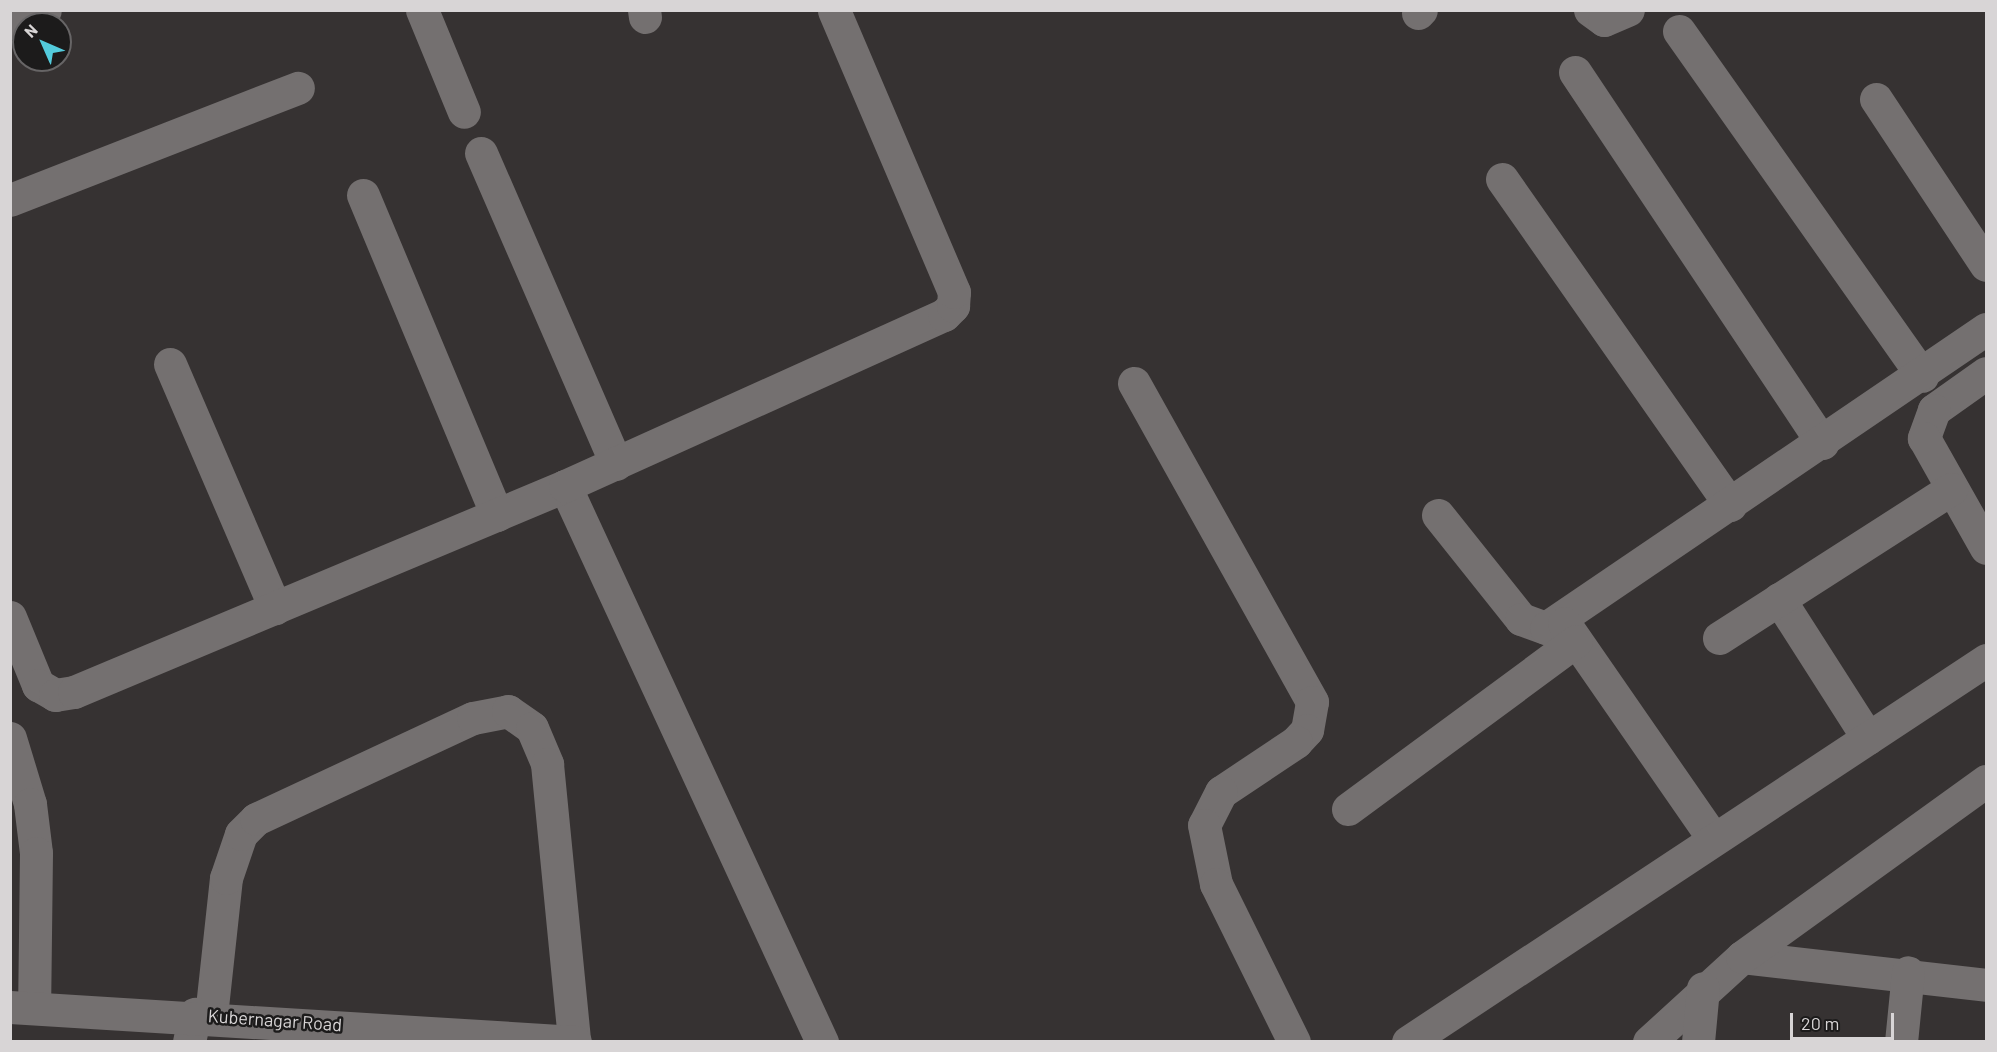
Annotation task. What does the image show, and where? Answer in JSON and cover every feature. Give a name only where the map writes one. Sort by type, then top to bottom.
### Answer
[{"type":"street","points":[[10,23],[45,10]]},
{"type":"street","points":[[422,10],[464,112]]},
{"type":"street","points":[[10,617],[38,685],[55,695],[74,692],[616,464],[952,306],[949,277],[834,10]]},
{"type":"street","points":[[1590,10],[1604,20],[1628,10]]},
{"type":"street","points":[[1680,30],[1922,376]]},
{"type":"street","points":[[1575,72],[1822,444]]},
{"type":"street","points":[[10,200],[298,88]]},
{"type":"street","points":[[1876,99],[1986,265]]},
{"type":"street","points":[[482,153],[616,464]]},
{"type":"street","points":[[1502,179],[1730,505]]},
{"type":"street","points":[[363,195],[497,515]]},
{"type":"street","points":[[1347,809],[1569,630],[1730,505],[1922,376],[1986,330]]},
{"type":"street","points":[[170,364],[275,608]]},
{"type":"street","points":[[1986,373],[1934,410],[1926,424],[1929,454],[1986,548]]},
{"type":"street","points":[[1134,383],[1312,702],[1307,730],[1221,792],[1204,825],[1216,884],[1294,1041]]},
{"type":"street","points":[[565,486],[822,1041]]},
{"type":"street","points":[[1719,638],[1951,489]]},
{"type":"street","points":[[1438,515],[1521,619],[1540,629],[1569,630]]},
{"type":"street","points":[[1779,599],[1868,738]]},
{"type":"street","points":[[1569,630],[1713,838]]},
{"type":"street","points":[[1408,1041],[1986,660]]},
{"type":"street","points":[[198,1024],[226,878],[241,834],[256,819],[462,723],[508,711],[532,728],[547,764],[574,1041]]},
{"type":"street","points":[[10,738],[30,804],[36,853],[22,1008]]},
{"type":"street","points":[[1649,1041],[1703,988],[1742,957],[1982,787]]},
{"type":"street","points":[[1742,957],[1908,972],[1986,985]]},
{"type":"street","points":[[1901,1041],[1908,972]]},
{"type":"street","points":[[1698,1041],[1703,988]]},
{"type":"street","name":"Kubernagar Road","points":[[22,1008],[198,1024],[574,1041]]}]
